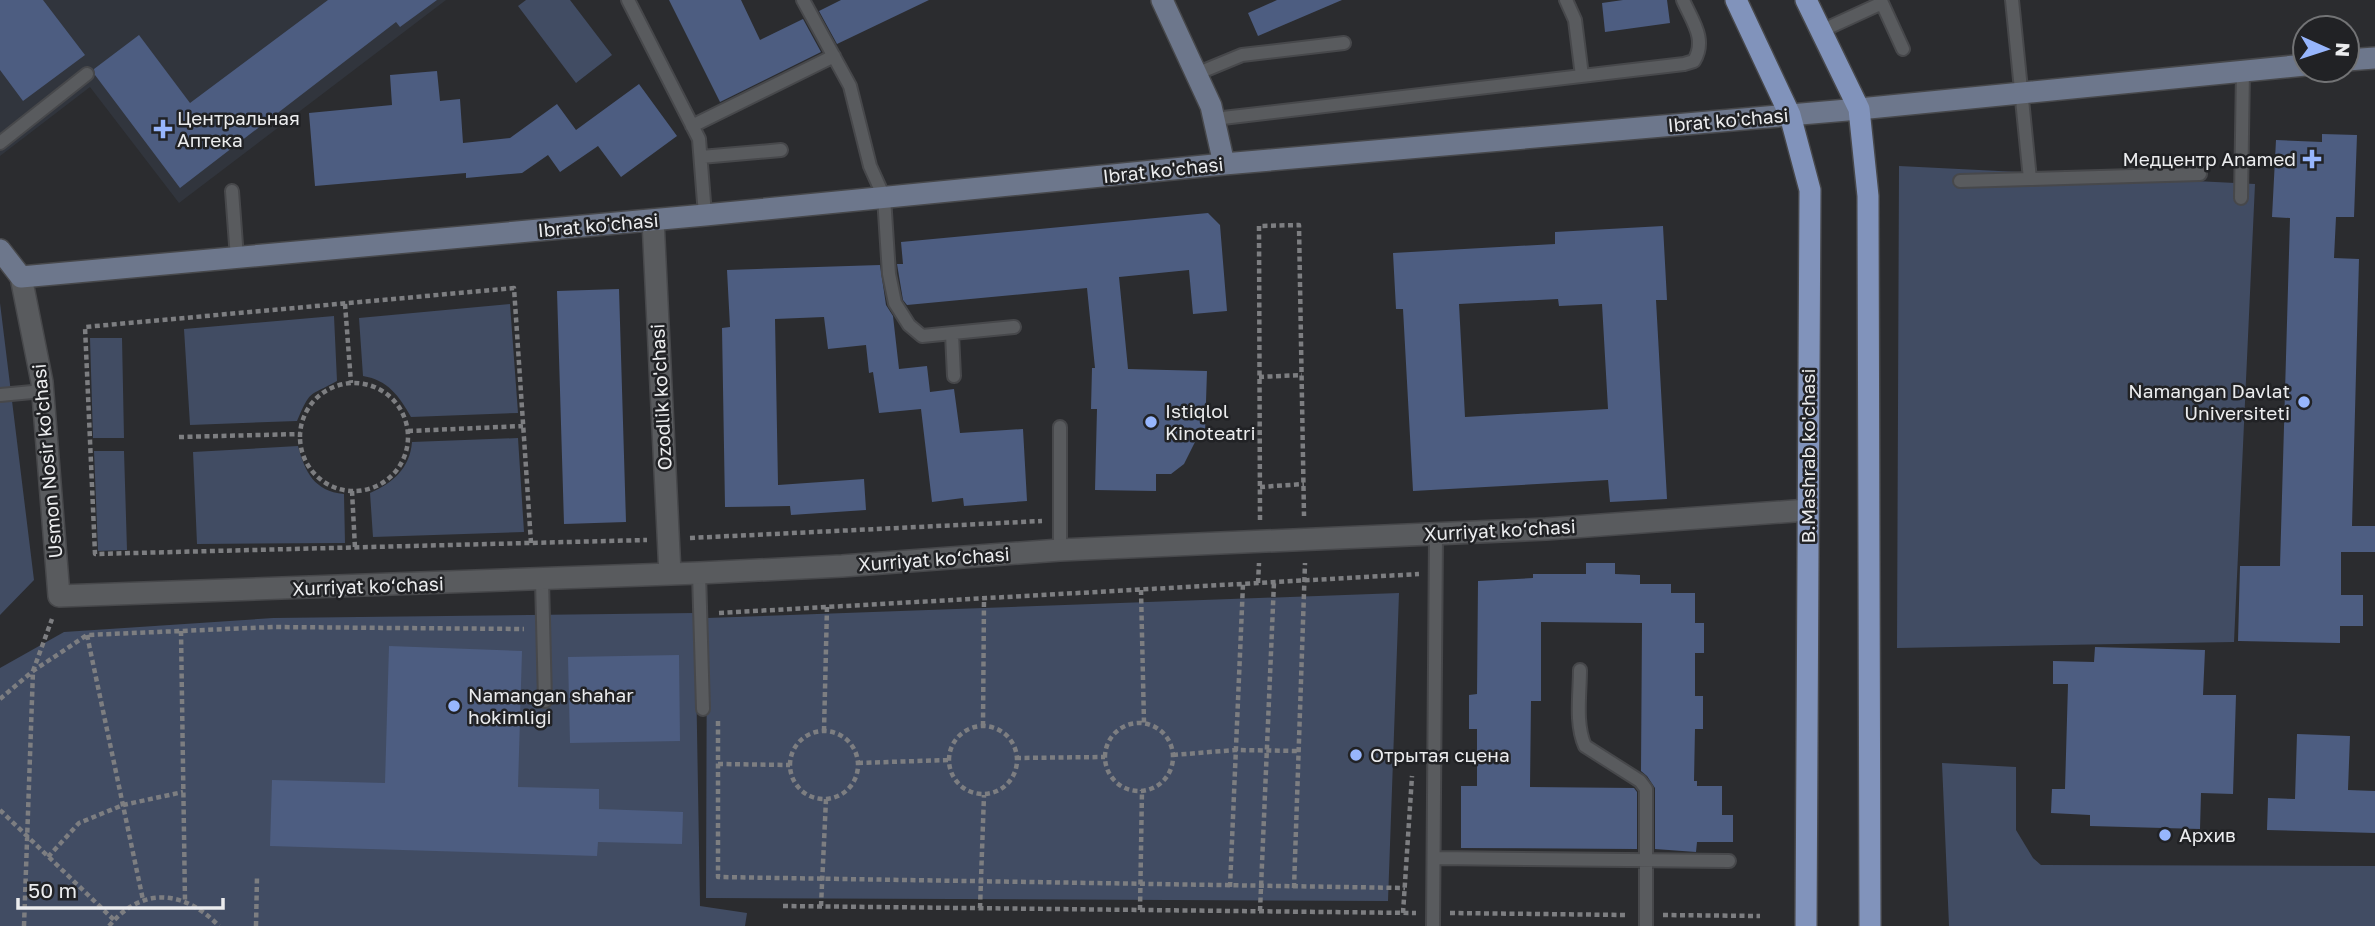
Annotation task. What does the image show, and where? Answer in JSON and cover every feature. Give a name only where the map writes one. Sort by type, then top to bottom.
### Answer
[{"type":"main road","points":[[1162,0],[1211,106],[1224,164]]},
{"type":"main road","name":"B.Mashrab ko'chasi","points":[[1736,0],[1790,115],[1810,190],[1806,926]]},
{"type":"main road","points":[[1806,0],[1858,109],[1868,196],[1870,926]]},
{"type":"main road","name":"Ibrat ko'chasi","points":[[21,277],[653,220],[1224,164],[1858,109],[2291,66]]},
{"type":"main road","name":"Usmon Nosir ko'chasi","points":[[0,250],[21,277]]},
{"type":"street","name":"Ozodlik ko'chasi","points":[[653,220],[670,574]]},
{"type":"street","name":"Usmon Nosir ko'chasi","points":[[21,277],[43,391],[59,596]]},
{"type":"street","name":"Xurriyat ko‘chasi","points":[[59,596],[542,580],[842,566],[1060,550],[1559,528],[1808,510]]},
{"type":"lane","points":[[628,0],[699,139],[705,215]]},
{"type":"lane","points":[[803,0],[850,86],[870,166],[884,197],[891,289],[895,303],[909,325],[922,336],[1014,327]]},
{"type":"lane","points":[[1566,0],[1575,20],[1582,76]]},
{"type":"lane","points":[[1214,120],[1694,61],[1700,51],[1700,40],[1683,0]]},
{"type":"lane","points":[[2012,0],[2030,179]]},
{"type":"lane","points":[[1821,31],[1881,2],[1903,49]]},
{"type":"lane","points":[[1196,74],[1242,55],[1345,43]]},
{"type":"lane","points":[[692,126],[834,56]]},
{"type":"lane","points":[[2241,198],[2243,71]]},
{"type":"lane","points":[[0,143],[88,74]]},
{"type":"lane","points":[[701,157],[781,150]]},
{"type":"lane","points":[[1960,181],[2200,174]]},
{"type":"lane","points":[[232,191],[237,258]]},
{"type":"lane","points":[[952,334],[954,376]]},
{"type":"lane","points":[[0,395],[43,391]]},
{"type":"lane","points":[[1060,427],[1060,550]]},
{"type":"lane","points":[[1433,919],[1436,534]]},
{"type":"lane","points":[[699,573],[703,709]]},
{"type":"lane","points":[[542,580],[545,701]]},
{"type":"lane","points":[[1580,670],[1580,726],[1585,746],[1640,781],[1646,789],[1646,921]]},
{"type":"lane","points":[[1434,858],[1729,860]]},
{"type":"path","points":[[1258,583],[1259,226],[1299,226],[1305,580],[1294,888]]},
{"type":"path","points":[[531,543],[514,288],[85,327],[95,554],[355,548],[531,543],[669,539],[1060,520]]},
{"type":"path","points":[[345,304],[351,383]]},
{"type":"path","points":[[1259,377],[1302,375]]},
{"type":"path","points":[[339,384],[377,387],[392,397],[403,412],[408,431],[408,448],[402,464],[391,477],[377,487],[352,491],[327,484],[314,473],[305,459],[300,443],[302,424],[309,407],[323,393],[339,384]]},
{"type":"path","points":[[408,431],[523,426]]},
{"type":"path","points":[[179,437],[301,434]]},
{"type":"path","points":[[1260,487],[1304,484]]},
{"type":"path","points":[[352,491],[355,548]]},
{"type":"path","points":[[700,614],[1425,573]]},
{"type":"path","points":[[1260,911],[1274,582]]},
{"type":"path","points":[[1230,887],[1243,584]]},
{"type":"path","points":[[1141,590],[1144,723]]},
{"type":"path","points":[[24,926],[33,671],[59,596]]},
{"type":"path","points":[[983,726],[984,598]]},
{"type":"path","points":[[824,731],[827,607]]},
{"type":"path","points":[[0,699],[33,671],[87,635],[273,627],[543,629]]},
{"type":"path","points":[[181,631],[185,901]]},
{"type":"path","points":[[87,635],[143,900]]},
{"type":"path","points":[[718,709],[718,877],[1405,888]]},
{"type":"path","points":[[1132,723],[1155,726],[1164,733],[1173,755],[1172,766],[1167,775],[1160,783],[1143,790],[1119,785],[1107,767],[1105,757],[1107,745],[1113,735],[1121,727],[1132,723]]},
{"type":"path","points":[[983,726],[999,730],[1008,737],[1017,758],[1011,779],[1004,787],[984,794],[963,788],[955,780],[948,760],[956,738],[965,731],[983,726]]},
{"type":"path","points":[[824,731],[840,734],[850,741],[859,763],[858,773],[846,791],[826,799],[815,797],[797,785],[790,765],[792,753],[798,743],[807,735],[824,731]]},
{"type":"path","points":[[1173,755],[1235,750],[1299,751]]},
{"type":"path","points":[[1017,758],[1105,757]]},
{"type":"path","points":[[859,763],[948,760]]},
{"type":"path","points":[[718,764],[790,765]]},
{"type":"path","points":[[1140,910],[1143,790]]},
{"type":"path","points":[[48,857],[79,823],[123,805],[183,792]]},
{"type":"path","points":[[980,908],[984,794]]},
{"type":"path","points":[[821,906],[826,799]]},
{"type":"path","points":[[0,810],[114,920]]},
{"type":"path","points":[[256,926],[257,877]]},
{"type":"path","points":[[108,926],[124,910],[143,900],[164,897],[185,901],[204,911],[219,926]]},
{"type":"path","points":[[783,906],[1260,911],[1433,919],[1646,921],[1760,916]]},
{"type":"shaded area","points":[[0,0],[446,0],[179,203],[90,87],[0,156]]},
{"type":"shaded area","points":[[526,0],[570,0],[612,55],[576,83],[518,6]]},
{"type":"shaded area","points":[[1899,166],[2255,184],[2234,642],[1897,648]]},
{"type":"shaded area","points":[[0,303],[34,580],[0,615]]},
{"type":"shaded area","points":[[510,304],[518,413],[411,417],[392,390],[379,381],[363,376],[359,318]]},
{"type":"shaded area","points":[[334,316],[337,381],[311,395],[297,421],[190,425],[184,329]]},
{"type":"shaded area","points":[[90,338],[122,338],[124,438],[93,438]]},
{"type":"shaded area","points":[[518,438],[524,532],[373,537],[370,493],[399,474],[408,460],[412,442]]},
{"type":"shaded area","points":[[298,446],[312,479],[325,489],[344,494],[345,543],[197,544],[193,452]]},
{"type":"shaded area","points":[[94,451],[124,451],[127,550],[98,551]]},
{"type":"shaded area","points":[[1399,593],[1388,901],[706,898],[707,618]]},
{"type":"shaded area","points":[[695,613],[700,906],[747,913],[745,926],[0,926],[0,668],[64,632],[273,618]]},
{"type":"shaded area","points":[[1942,763],[2016,767],[2016,830],[2033,858],[2041,865],[2375,866],[2375,926],[1949,926]]},
{"type":"building","points":[[0,0],[43,0],[85,55],[23,101],[0,70]]},
{"type":"building","points":[[328,0],[437,0],[400,27],[396,22],[180,188],[95,75],[94,69],[139,35],[190,103]]},
{"type":"building","points":[[669,0],[741,0],[760,40],[803,19],[821,52],[720,102]]},
{"type":"building","points":[[841,0],[929,0],[837,44],[819,11]]},
{"type":"building","points":[[1277,0],[1342,0],[1258,36],[1248,13]]},
{"type":"building","points":[[1667,0],[1670,23],[1605,32],[1602,3]]},
{"type":"building","points":[[437,71],[440,101],[460,99],[463,143],[510,138],[557,104],[576,130],[639,84],[677,136],[621,177],[598,146],[560,172],[548,155],[522,173],[466,178],[466,173],[315,186],[309,113],[392,105],[390,75]]},
{"type":"building","points":[[2322,134],[2357,135],[2354,217],[2336,217],[2334,258],[2359,259],[2352,526],[2375,526],[2375,552],[2341,552],[2341,595],[2363,595],[2363,626],[2340,626],[2340,643],[2238,641],[2240,566],[2280,566],[2290,218],[2272,217],[2276,140],[2322,142]]},
{"type":"building","points":[[1208,213],[1220,225],[1227,311],[1193,314],[1189,270],[1119,277],[1128,369],[1207,371],[1205,432],[1200,432],[1184,464],[1171,474],[1156,474],[1156,491],[1095,490],[1097,409],[1091,409],[1092,368],[1095,368],[1087,288],[907,305],[903,300],[897,264],[903,264],[901,242]]},
{"type":"building","points":[[1663,226],[1667,300],[1656,300],[1667,499],[1610,502],[1608,480],[1413,491],[1403,309],[1396,309],[1393,253],[1555,244],[1555,232]],"holes":[[[1558,299],[1559,306],[1602,304],[1608,409],[1465,417],[1459,304]]]},
{"type":"building","points":[[880,265],[886,305],[893,316],[899,369],[927,366],[930,392],[954,389],[960,433],[1023,429],[1027,501],[964,506],[963,498],[932,502],[921,409],[879,413],[873,372],[869,373],[866,345],[828,349],[824,317],[775,319],[778,485],[864,479],[866,510],[791,515],[790,506],[725,507],[722,328],[730,327],[727,270]]},
{"type":"building","points":[[619,289],[626,522],[564,524],[557,291]]},
{"type":"building","points":[[1586,563],[1615,563],[1615,574],[1640,575],[1640,584],[1671,584],[1671,593],[1695,593],[1695,623],[1704,623],[1704,653],[1695,653],[1695,696],[1703,696],[1703,729],[1695,729],[1694,781],[1697,781],[1697,786],[1722,786],[1722,815],[1733,815],[1733,842],[1697,842],[1696,852],[1655,849],[1655,788],[1641,771],[1642,623],[1541,622],[1541,701],[1531,701],[1530,787],[1634,788],[1637,792],[1637,849],[1461,848],[1461,786],[1477,786],[1477,729],[1469,729],[1469,695],[1477,694],[1478,581],[1533,578],[1533,574],[1586,574]]},
{"type":"building","name":"Namangan shahar hokimligi","points":[[389,646],[522,651],[518,787],[599,789],[599,809],[683,812],[682,844],[598,842],[597,856],[270,846],[272,780],[385,783]]},
{"type":"building","points":[[2095,647],[2205,650],[2203,695],[2236,695],[2233,794],[2201,793],[2200,829],[2090,826],[2090,815],[2051,813],[2052,789],[2065,789],[2068,684],[2053,684],[2053,661],[2094,662]]},
{"type":"building","points":[[679,655],[680,741],[570,743],[568,657]]},
{"type":"building","points":[[2297,734],[2350,736],[2348,790],[2375,791],[2375,833],[2267,830],[2268,798],[2295,799]]},
{"type":"place","name":"Центральная Аптека","points":[[163,129]]},
{"type":"place","name":"Медцентр Anamed","points":[[2312,159]]},
{"type":"place","name":"Namangan Davlat Universiteti","points":[[2304,402]]},
{"type":"place","name":"Istiqlol Kinoteatri","points":[[1151,422]]},
{"type":"place","name":"Namangan shahar hokimligi","points":[[454,706]]},
{"type":"place","name":"Отрытая сцена","points":[[1356,755]]},
{"type":"place","name":"Архив","points":[[2165,835]]}]
